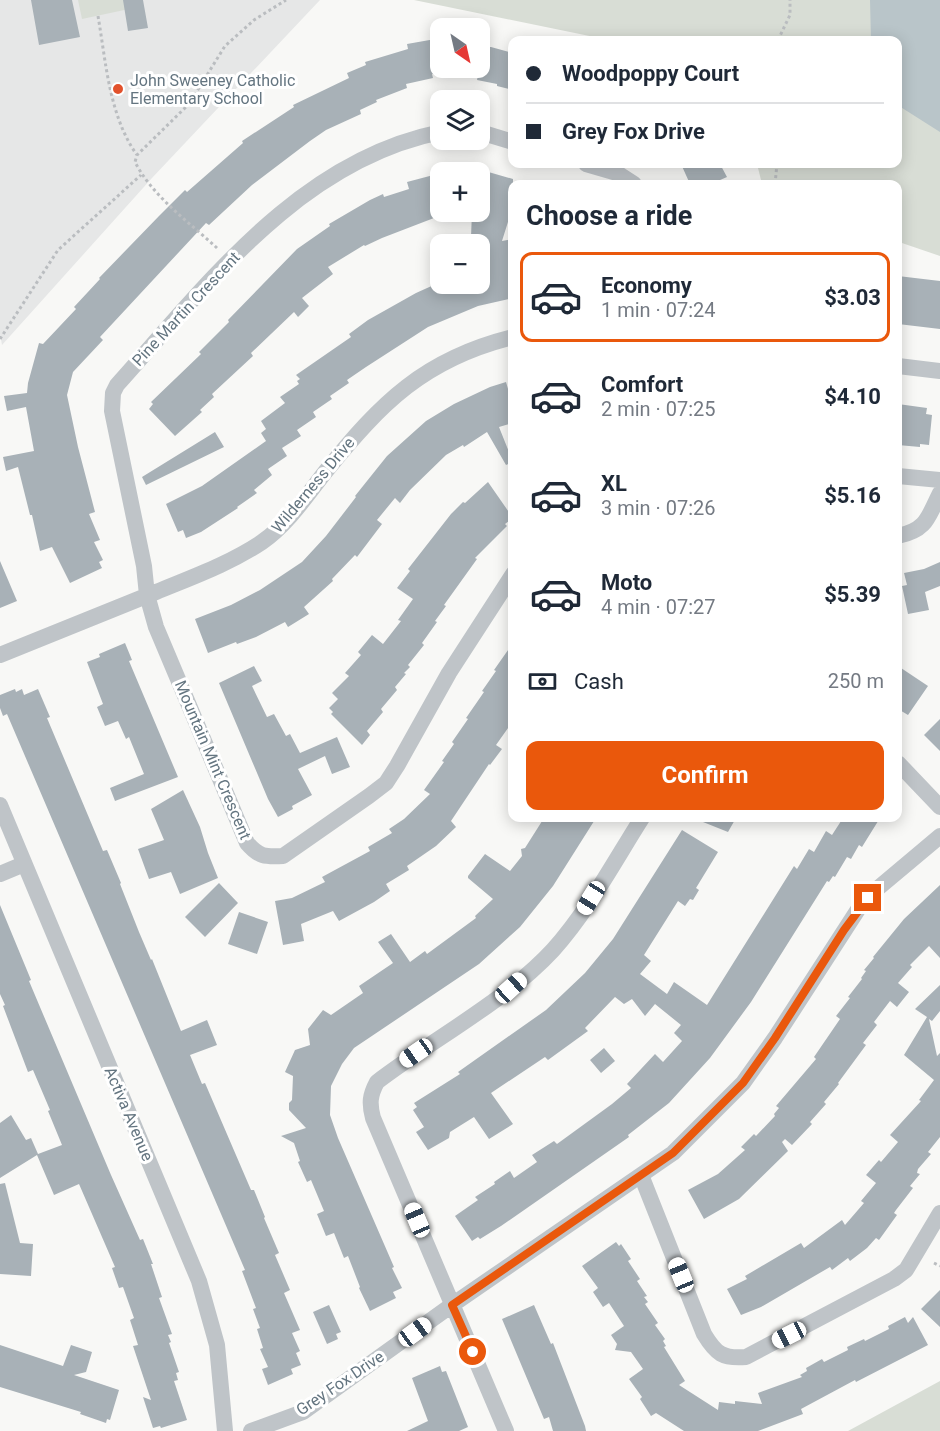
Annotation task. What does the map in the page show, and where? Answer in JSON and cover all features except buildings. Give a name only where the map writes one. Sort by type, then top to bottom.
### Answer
[{"type":"street","name":"Pine Martin Crescent","points":[[147,595],[144,566],[112,411],[113,393],[117,385],[227,262],[284,210],[318,185],[371,155],[430,135]]},
{"type":"street","points":[[490,135],[508,140]]},
{"type":"street","points":[[600,168],[617,173],[628,180]]},
{"type":"street","name":"Wilderness Drive","points":[[0,655],[228,562],[264,541],[298,507],[358,432],[397,393],[420,376],[458,355],[508,339]]},
{"type":"street","points":[[902,366],[940,371]]},
{"type":"street","points":[[902,476],[940,480]]},
{"type":"street","points":[[902,535],[923,527],[940,493]]},
{"type":"street","name":"Mountain Mint Crescent","points":[[147,595],[156,627],[247,843],[256,854],[268,857],[283,856],[386,783],[449,673],[508,582]]},
{"type":"street","points":[[902,767],[940,807]]},
{"type":"street","name":"Activa Avenue","points":[[0,806],[199,1281],[217,1345],[225,1431]]},
{"type":"street","points":[[506,1431],[373,1118],[369,1105],[371,1094],[377,1082],[511,988],[552,951],[579,918],[639,822]]},
{"type":"street","name":"Grey Fox Drive","points":[[251,1431],[303,1412],[452,1305],[673,1153],[743,1083],[860,908],[877,889],[940,836]]},
{"type":"street","points":[[0,874],[24,864]]},
{"type":"street","points":[[641,1175],[704,1334],[720,1355],[733,1358],[746,1357],[894,1279],[906,1270],[940,1213]]},
{"type":"path","points":[[217,248],[153,188],[141,175],[135,162],[137,155],[189,104],[225,46],[254,20],[286,0]]},
{"type":"path","points":[[780,36],[790,15],[790,0]]},
{"type":"path","points":[[98,16],[108,77],[115,103],[125,134],[137,155]]},
{"type":"path","points":[[0,339],[58,250],[141,175]]},
{"type":"path","points":[[934,1263],[940,1266]]},
{"type":"shaded area","name":"John Sweeney Catholic Elementary School","points":[[0,0],[320,0],[152,178],[2,345],[0,334]]},
{"type":"shaded area","points":[[78,0],[127,0],[129,9],[82,19]]},
{"type":"shaded area","points":[[414,0],[940,0],[940,256],[902,243],[902,180],[761,180],[758,168],[902,168],[902,36],[590,36]]},
{"type":"shaded area","points":[[870,0],[940,0],[940,132],[902,108],[902,36],[871,36]]},
{"type":"shaded area","points":[[940,1381],[940,1431],[848,1431]]},
{"type":"place","name":"John Sweeney Catholic Elementary School","points":[[118,89]]},
{"type":"route","points":[[473,1352],[452,1305],[673,1153],[743,1083],[775,1038],[844,930],[868,898]]}]
